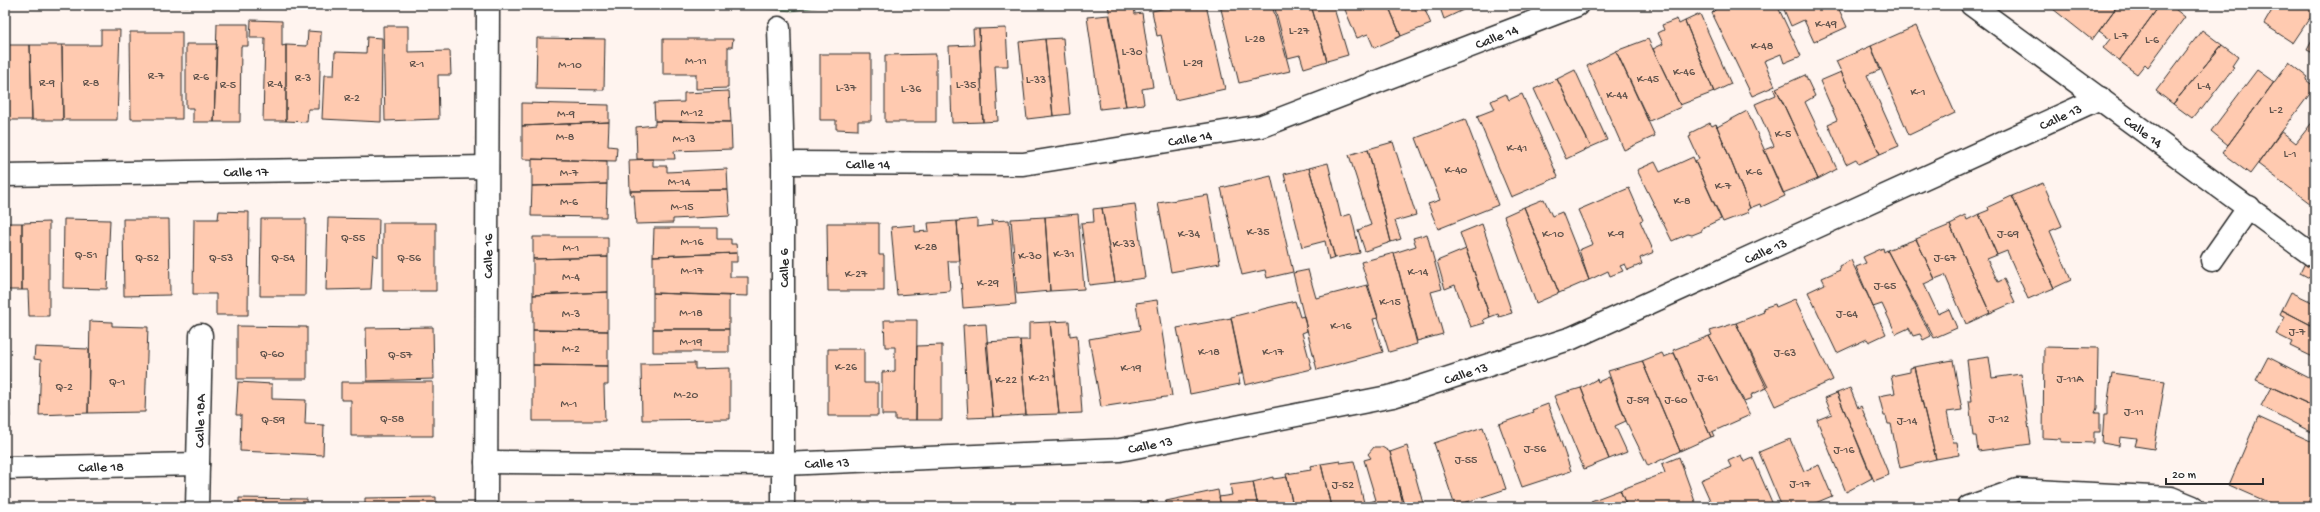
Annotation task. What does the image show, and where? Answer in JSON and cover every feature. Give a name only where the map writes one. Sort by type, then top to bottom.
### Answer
[{"type":"street","name":"Calle 16","points":[[486,507],[488,5]]},
{"type":"street","name":"Calle 14","points":[[783,164],[1023,164],[1262,126],[1576,5]]},
{"type":"street","name":"Calle 14","points":[[1972,5],[2249,207],[2315,257]]},
{"type":"street","name":"Calle 6","points":[[779,28],[783,164],[783,507]]},
{"type":"street","name":"Calle 13","points":[[486,462],[784,464],[1120,450],[1393,396],[1572,338],[2100,98]]},
{"type":"street","name":"Calle 17","points":[[5,175],[487,167]]},
{"type":"street","points":[[2212,260],[2249,207]]},
{"type":"street","name":"Calle 18A","points":[[197,507],[201,335]]},
{"type":"street","name":"Calle 18","points":[[5,468],[198,464]]},
{"type":"street","points":[[1969,507],[2017,490],[2170,498],[2193,507]]},
{"type":"green space","points":[[457,5],[457,6],[5,6]]},
{"type":"green space","points":[[727,5],[827,5],[792,11]]},
{"type":"building","points":[[1108,5],[1134,5],[1135,14],[1142,13],[1153,87],[1142,89],[1144,104],[1126,106]]},
{"type":"building","points":[[1180,5],[1206,5],[1225,89],[1175,100],[1161,35],[1157,36],[1152,11]]},
{"type":"building","points":[[1220,5],[1272,5],[1290,71],[1239,83]]},
{"type":"building","points":[[1274,5],[1311,5],[1327,61],[1304,68],[1300,55],[1288,58]]},
{"type":"building","points":[[1311,5],[1333,5],[1348,55],[1327,61]]},
{"type":"building","points":[[1343,5],[1388,5],[1401,36],[1374,48],[1368,34],[1357,38]]},
{"type":"building","points":[[1388,5],[1423,5],[1431,24],[1401,36]]},
{"type":"building","points":[[1439,5],[1461,5],[1463,10],[1444,19]]},
{"type":"building","points":[[1720,5],[1777,5],[1801,56],[1784,63],[1781,54],[1764,61],[1775,86],[1752,96],[1712,13]]},
{"type":"building","points":[[1782,5],[1837,5],[1847,27],[1814,42],[1804,20],[1791,26]]},
{"type":"building","points":[[2048,5],[2118,5],[2092,40]]},
{"type":"building","points":[[2118,5],[2160,5],[2119,61],[2103,48],[2110,39],[2099,31]]},
{"type":"building","points":[[2160,5],[2170,5],[2185,17],[2148,67],[2145,64],[2137,74],[2119,61]]},
{"type":"building","points":[[2275,5],[2315,5],[2315,10],[2293,43],[2264,24]]},
{"type":"building","points":[[1700,14],[1731,84],[1714,92],[1685,21]]},
{"type":"building","points":[[1109,15],[1126,106],[1100,109],[1087,17]]},
{"type":"building","points":[[1677,19],[1679,24],[1685,21],[1714,92],[1680,105],[1653,49],[1663,44],[1658,33],[1664,30],[1662,25]]},
{"type":"building","points":[[251,20],[282,21],[282,46],[286,45],[286,121],[263,121],[265,38],[250,38]]},
{"type":"building","points":[[217,24],[248,24],[248,46],[241,46],[240,122],[214,122]]},
{"type":"building","points":[[383,26],[408,26],[408,52],[450,51],[451,75],[438,75],[439,119],[385,121]]},
{"type":"building","points":[[1916,26],[1955,113],[1909,135],[1871,46]]},
{"type":"building","points":[[1006,28],[1008,66],[995,66],[998,121],[983,122],[979,29]]},
{"type":"building","points":[[973,29],[979,29],[983,122],[952,123],[949,46],[974,45]]},
{"type":"building","points":[[101,30],[120,30],[117,120],[63,120],[62,45],[101,45]]},
{"type":"building","points":[[2202,30],[2222,45],[2173,104],[2156,91]]},
{"type":"building","points":[[308,31],[321,32],[319,109],[308,109],[307,122],[286,121],[286,45],[307,46]]},
{"type":"building","points":[[130,32],[182,32],[182,119],[131,119]]},
{"type":"building","points":[[2315,35],[2315,54],[2307,50]]},
{"type":"building","points":[[367,37],[382,38],[381,122],[322,119],[324,75],[334,75],[335,52],[366,53]]},
{"type":"building","points":[[537,38],[605,39],[604,90],[536,89]]},
{"type":"building","points":[[1063,38],[1070,114],[1053,116],[1045,39]]},
{"type":"building","points":[[663,39],[733,39],[732,47],[728,47],[728,88],[696,89],[696,74],[663,74]]},
{"type":"building","points":[[1045,39],[1053,116],[1027,119],[1019,42]]},
{"type":"building","points":[[1648,39],[1681,107],[1649,121],[1616,51]]},
{"type":"building","points":[[186,44],[217,44],[214,122],[193,122],[193,108],[186,108]]},
{"type":"building","points":[[5,45],[30,45],[32,120],[5,120]]},
{"type":"building","points":[[30,45],[62,45],[63,120],[32,120]]},
{"type":"building","points":[[2222,45],[2238,57],[2232,66],[2234,67],[2201,110],[2200,108],[2192,118],[2173,104]]},
{"type":"building","points":[[1871,46],[1880,70],[1867,75],[1899,146],[1880,154],[1836,61]]},
{"type":"building","points":[[1616,51],[1655,136],[1624,150],[1587,66]]},
{"type":"building","points":[[820,54],[871,54],[871,121],[858,121],[858,130],[836,129],[836,120],[820,120]]},
{"type":"building","points":[[936,54],[936,122],[885,122],[885,55]]},
{"type":"building","points":[[2289,62],[2308,77],[2306,80],[2315,87],[2250,174],[2222,153]]},
{"type":"building","points":[[1575,70],[1607,140],[1591,147],[1557,79]]},
{"type":"building","points":[[2257,70],[2274,82],[2228,145],[2211,131]]},
{"type":"building","points":[[1841,72],[1880,154],[1858,164],[1856,159],[1846,164],[1828,124],[1837,120],[1820,81]]},
{"type":"building","points":[[1805,75],[1815,96],[1805,102],[1837,169],[1818,179],[1776,88]]},
{"type":"building","points":[[1557,79],[1591,147],[1566,159],[1534,89]]},
{"type":"building","points":[[1776,88],[1818,179],[1783,193],[1764,150],[1774,146],[1755,104],[1776,95],[1774,90]]},
{"type":"building","points":[[729,91],[731,122],[655,121],[654,103],[684,102],[684,93]]},
{"type":"building","points":[[1506,94],[1509,100],[1522,94],[1558,177],[1511,197],[1477,116],[1495,109],[1491,101]]},
{"type":"building","points":[[522,103],[609,105],[609,122],[522,126]]},
{"type":"building","points":[[1747,111],[1785,196],[1761,207],[1760,204],[1750,208],[1717,127]]},
{"type":"building","points":[[1465,119],[1498,205],[1438,229],[1428,204],[1440,200],[1416,138]]},
{"type":"building","points":[[2314,120],[2315,207],[2258,164],[2281,131],[2296,143]]},
{"type":"building","points":[[655,121],[731,122],[732,149],[674,151],[675,159],[637,159],[636,127],[655,125]]},
{"type":"building","points":[[609,122],[608,146],[617,147],[616,161],[522,159],[522,126]]},
{"type":"building","points":[[1710,123],[1712,126],[1716,124],[1750,208],[1747,210],[1749,212],[1723,222],[1695,161],[1699,159],[1689,137],[1691,136],[1690,133]]},
{"type":"building","points":[[1393,142],[1416,215],[1395,221],[1401,239],[1391,242],[1368,149]]},
{"type":"building","points":[[1368,149],[1391,242],[1365,251],[1358,230],[1371,225],[1349,155]]},
{"type":"building","points":[[1693,157],[1721,219],[1702,228],[1702,231],[1692,235],[1688,234],[1672,241],[1637,170],[1655,162],[1660,172]]},
{"type":"building","points":[[532,159],[607,161],[607,184],[532,186]]},
{"type":"building","points":[[653,159],[653,166],[667,166],[667,172],[727,169],[728,190],[630,191],[629,160]]},
{"type":"building","points":[[1328,163],[1341,217],[1351,214],[1360,253],[1335,258],[1309,168]]},
{"type":"building","points":[[1309,168],[1335,258],[1329,260],[1325,241],[1302,247],[1284,174]]},
{"type":"building","points":[[1271,176],[1293,272],[1267,278],[1265,270],[1242,275],[1221,188]]},
{"type":"building","points":[[2043,183],[2062,226],[2050,231],[2071,280],[2054,288],[2012,196]]},
{"type":"building","points":[[607,184],[606,217],[531,216],[532,186]]},
{"type":"building","points":[[1629,188],[1643,220],[1640,221],[1654,252],[1640,258],[1642,264],[1628,270],[1625,264],[1620,266],[1623,271],[1610,276],[1608,271],[1589,280],[1579,250],[1593,244],[1578,210]]},
{"type":"building","points":[[728,190],[730,216],[673,219],[673,223],[636,224],[634,195],[631,195],[630,191]]},
{"type":"building","points":[[1208,195],[1220,263],[1171,272],[1158,203]]},
{"type":"building","points":[[2012,196],[2054,288],[2028,299],[2007,251],[1997,255],[1979,214],[1989,210],[1988,207]]},
{"type":"building","points":[[1544,199],[1552,216],[1562,212],[1589,280],[1559,293],[1524,207]]},
{"type":"building","points":[[1135,204],[1145,278],[1115,282],[1102,208]]},
{"type":"building","points":[[1524,207],[1559,293],[1536,303],[1504,216]]},
{"type":"building","points":[[1102,208],[1115,282],[1089,285],[1081,223],[1094,222],[1093,209]]},
{"type":"building","points":[[219,211],[249,212],[248,315],[216,315],[216,294],[193,294],[194,219],[218,219]]},
{"type":"building","points":[[1078,214],[1084,289],[1050,291],[1045,217]]},
{"type":"building","points":[[1979,214],[1997,255],[1987,259],[1998,282],[2004,279],[2015,302],[1990,313],[1950,225],[1956,222],[1955,220],[1965,215],[1967,220]]},
{"type":"building","points":[[1045,217],[1050,291],[1017,294],[1011,219]]},
{"type":"building","points":[[328,218],[379,219],[378,257],[373,254],[371,289],[326,290]]},
{"type":"building","points":[[64,219],[110,220],[107,289],[63,288]]},
{"type":"building","points":[[123,219],[169,219],[170,295],[124,296]]},
{"type":"building","points":[[261,219],[306,219],[305,296],[260,296]]},
{"type":"building","points":[[977,219],[977,227],[992,225],[991,221],[1009,220],[1016,304],[963,308],[957,221]]},
{"type":"building","points":[[957,221],[960,261],[948,261],[950,291],[897,295],[891,227],[915,225],[915,232],[929,231],[928,223]]},
{"type":"building","points":[[49,222],[49,316],[29,316],[28,290],[22,290],[22,223]]},
{"type":"building","points":[[5,223],[22,223],[22,290],[5,290]]},
{"type":"building","points":[[383,223],[436,223],[436,291],[383,291]]},
{"type":"building","points":[[827,223],[879,223],[879,255],[884,255],[884,291],[828,291]]},
{"type":"building","points":[[1482,224],[1512,313],[1499,317],[1498,314],[1490,317],[1460,233]]},
{"type":"building","points":[[1950,225],[1990,313],[1966,324],[1945,275],[1935,279],[1916,239]]},
{"type":"building","points":[[654,228],[717,228],[717,239],[731,239],[731,244],[736,244],[737,253],[653,256]]},
{"type":"building","points":[[1427,234],[1442,289],[1431,292],[1443,334],[1417,341],[1394,253],[1416,246],[1413,238]]},
{"type":"building","points":[[533,237],[608,237],[608,257],[533,259]]},
{"type":"building","points":[[1916,239],[1935,279],[1924,284],[1938,314],[1949,309],[1957,328],[1934,338],[1887,250]]},
{"type":"building","points":[[1883,248],[1884,252],[1887,250],[1931,336],[1923,340],[1920,334],[1913,336],[1909,328],[1896,334],[1882,304],[1873,307],[1856,267],[1866,263],[1863,257]]},
{"type":"building","points":[[1466,249],[1490,317],[1483,320],[1485,323],[1471,327],[1455,285],[1445,289],[1437,261]]},
{"type":"building","points":[[2311,251],[2315,253],[2315,281],[2300,273]]},
{"type":"building","points":[[737,253],[737,262],[730,262],[730,277],[748,277],[748,296],[653,293],[653,256]]},
{"type":"building","points":[[1394,253],[1417,344],[1389,352],[1361,262]]},
{"type":"building","points":[[608,257],[608,292],[533,295],[533,259]]},
{"type":"building","points":[[1851,260],[1886,334],[1869,342],[1867,339],[1837,353],[1808,292],[1825,284],[1822,278],[1840,270],[1839,266]]},
{"type":"building","points":[[1308,270],[1316,298],[1367,285],[1378,318],[1373,319],[1383,352],[1317,370],[1293,273]]},
{"type":"building","points":[[608,292],[608,331],[533,330],[533,295]]},
{"type":"building","points":[[2291,292],[2314,303],[2312,307],[2315,308],[2315,327],[2282,310]]},
{"type":"building","points":[[653,293],[729,296],[729,329],[653,329]]},
{"type":"building","points":[[1795,299],[1833,380],[1775,406],[1736,323],[1764,312],[1763,308],[1775,304],[1776,307]]},
{"type":"building","points":[[1157,300],[1172,396],[1101,407],[1089,339],[1140,330],[1136,303]]},
{"type":"building","points":[[1295,301],[1300,317],[1304,316],[1307,331],[1302,333],[1312,369],[1245,385],[1231,317]]},
{"type":"building","points":[[2282,310],[2315,327],[2315,358],[2290,346],[2292,342],[2276,334],[2285,317],[2280,314]]},
{"type":"building","points":[[1231,318],[1242,374],[1238,374],[1240,384],[1190,394],[1177,328]]},
{"type":"building","points":[[884,320],[917,320],[916,420],[895,420],[895,415],[882,415],[882,372],[895,371],[895,347],[885,347]]},
{"type":"building","points":[[90,321],[112,322],[112,326],[148,327],[145,412],[88,413]]},
{"type":"building","points":[[1069,321],[1070,336],[1077,335],[1082,413],[1059,414],[1050,322]]},
{"type":"building","points":[[1050,322],[1059,414],[1026,415],[1020,340],[1029,340],[1029,323]]},
{"type":"building","points":[[1736,323],[1768,387],[1751,395],[1752,398],[1744,401],[1709,336],[1712,335],[1710,331]]},
{"type":"building","points":[[986,324],[993,417],[968,418],[963,325]]},
{"type":"building","points":[[237,326],[307,327],[307,379],[237,379]]},
{"type":"building","points":[[433,327],[434,379],[367,381],[366,328]]},
{"type":"building","points":[[653,329],[729,329],[729,352],[653,352]]},
{"type":"building","points":[[533,330],[608,331],[608,366],[533,365]]},
{"type":"building","points":[[1709,336],[1750,415],[1712,432],[1714,436],[1711,437],[1673,350]]},
{"type":"building","points":[[5,340],[7,340],[10,417],[5,417]]},
{"type":"building","points":[[1020,340],[1026,415],[993,417],[986,342]]},
{"type":"building","points":[[942,345],[942,420],[916,420],[917,346]]},
{"type":"building","points":[[35,347],[89,349],[88,413],[39,415],[41,360],[34,359]]},
{"type":"building","points":[[2044,347],[2098,348],[2097,408],[2095,413],[2100,413],[2100,432],[2094,432],[2094,443],[2061,442],[2061,439],[2043,438]]},
{"type":"building","points":[[828,349],[864,349],[864,383],[878,383],[878,416],[828,416]]},
{"type":"building","points":[[1662,353],[1664,357],[1674,353],[1711,437],[1680,451],[1642,361]]},
{"type":"building","points":[[1989,357],[1992,378],[2021,374],[2031,444],[1978,451],[1976,436],[1973,436],[1969,401],[1972,401],[1967,360]]},
{"type":"building","points":[[2268,357],[2315,381],[2315,407],[2256,380]]},
{"type":"building","points":[[1953,360],[1962,410],[1947,412],[1953,442],[1957,442],[1959,455],[1936,459],[1914,367]]},
{"type":"building","points":[[1642,361],[1680,451],[1648,466],[1626,421],[1608,371]]},
{"type":"building","points":[[695,363],[695,369],[730,368],[730,419],[642,420],[641,364]]},
{"type":"building","points":[[533,365],[608,366],[608,385],[604,385],[605,421],[533,421]]},
{"type":"building","points":[[1914,367],[1936,459],[1900,468],[1891,424],[1888,424],[1886,416],[1884,416],[1879,396],[1895,393],[1891,376],[1910,372],[1910,368]]},
{"type":"building","points":[[2112,373],[2165,381],[2154,449],[2135,446],[2137,439],[2120,437],[2119,446],[2102,443],[2104,415],[2107,415]]},
{"type":"building","points":[[1609,377],[1626,421],[1615,426],[1627,452],[1609,459],[1581,388],[1597,379],[1598,382]]},
{"type":"building","points":[[238,382],[272,384],[272,399],[306,400],[305,424],[324,425],[323,455],[240,451],[241,415],[236,415]]},
{"type":"building","points":[[341,382],[433,382],[433,436],[351,436],[351,400],[341,400]]},
{"type":"building","points":[[2271,387],[2315,407],[2315,434],[2261,406]]},
{"type":"building","points":[[1581,388],[1609,459],[1584,469],[1554,396]]},
{"type":"building","points":[[1850,388],[1858,408],[1861,406],[1889,475],[1874,481],[1837,393]]},
{"type":"building","points":[[1837,393],[1872,478],[1846,492],[1817,420],[1832,414],[1825,398]]},
{"type":"building","points":[[1548,404],[1571,471],[1522,487],[1499,424],[1533,412],[1532,410]]},
{"type":"building","points":[[2258,417],[2315,443],[2315,488],[2306,507],[2279,507],[2229,485]]},
{"type":"building","points":[[1483,427],[1499,475],[1501,474],[1506,489],[1455,506],[1434,443]]},
{"type":"building","points":[[1790,439],[1804,471],[1819,465],[1832,496],[1806,507],[1782,507],[1759,452]]},
{"type":"building","points":[[1407,446],[1424,507],[1404,507],[1390,452]]},
{"type":"building","points":[[1374,447],[1382,447],[1390,452],[1404,507],[1365,507],[1364,504],[1376,500],[1364,460],[1371,458],[1368,454]]},
{"type":"building","points":[[1741,455],[1744,462],[1753,458],[1774,507],[1713,507],[1701,480],[1731,467],[1728,461]]},
{"type":"building","points":[[1679,457],[1697,507],[1627,507],[1620,490],[1665,473],[1662,464]]},
{"type":"building","points":[[1340,461],[1340,463],[1354,461],[1365,507],[1331,507],[1321,464]]},
{"type":"building","points":[[1321,464],[1331,507],[1293,507],[1286,474],[1311,470],[1310,466]]},
{"type":"building","points":[[1273,477],[1273,479],[1287,477],[1293,507],[1258,507],[1253,482]]},
{"type":"building","points":[[1253,482],[1258,507],[1221,507],[1219,497],[1232,495],[1230,485]]},
{"type":"building","points":[[1218,490],[1221,507],[1167,507],[1166,501]]},
{"type":"building","points":[[1620,490],[1627,507],[1592,507],[1591,501]]},
{"type":"building","points":[[436,497],[436,507],[365,507],[365,498]]},
{"type":"building","points":[[239,498],[307,499],[307,507],[239,507]]},
{"type":"building","points":[[1153,501],[1154,507],[1113,507]]}]
